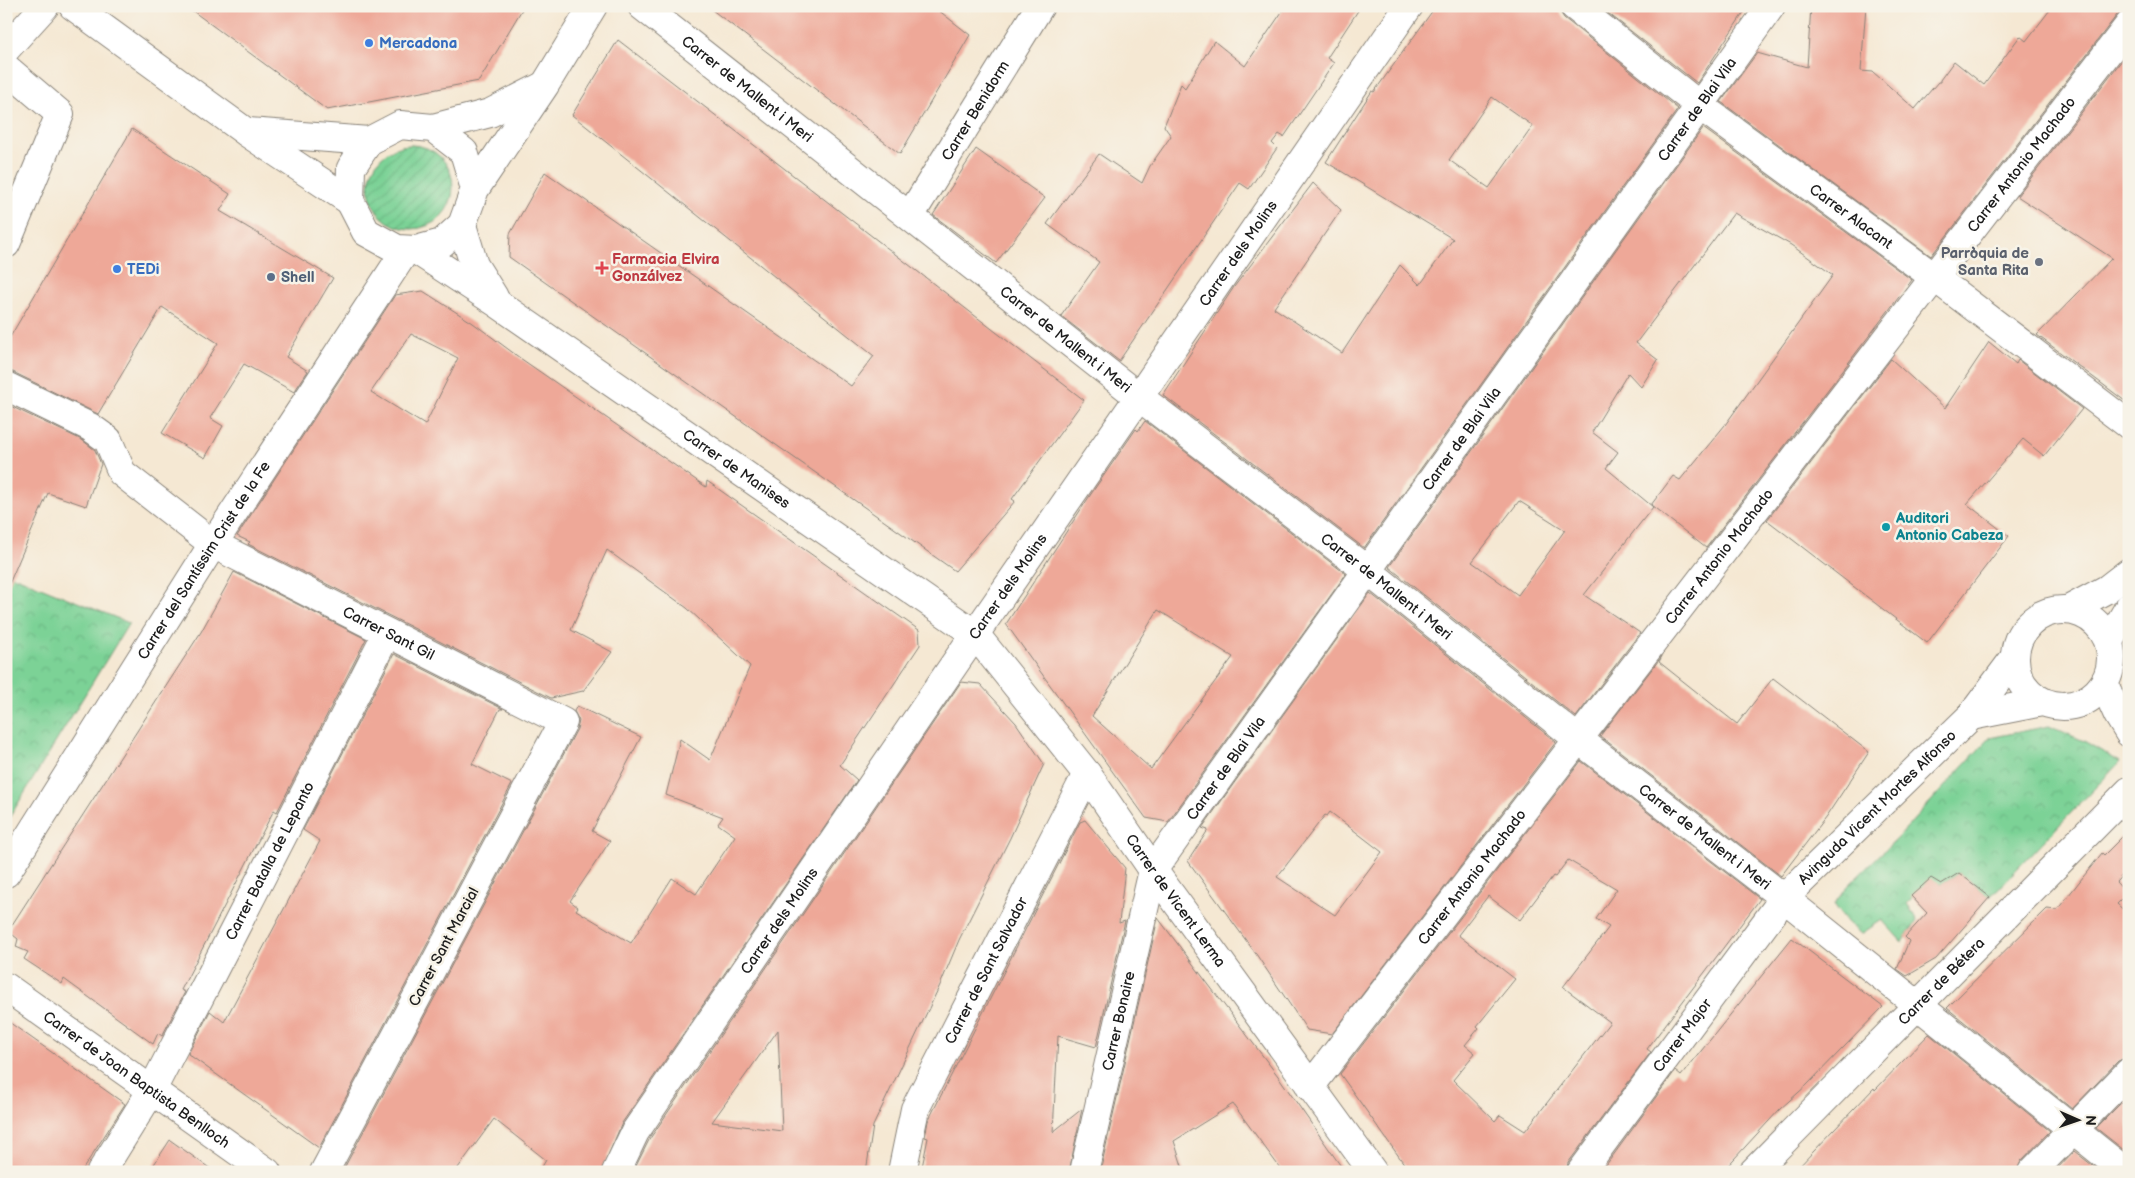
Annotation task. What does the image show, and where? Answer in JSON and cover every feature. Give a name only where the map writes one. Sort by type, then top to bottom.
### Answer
[{"type":"street","points":[[6,49],[45,6]]},
{"type":"street","points":[[545,85],[490,113],[433,128],[400,125],[369,141],[351,168],[350,201],[366,232],[397,249],[411,250],[442,243],[462,225],[474,189],[545,85],[594,6]]},
{"type":"street","name":"Carrer de Mallent i Meri","points":[[642,6],[1138,397],[1368,572],[1578,739],[1784,898],[2126,1172]]},
{"type":"street","name":"Carrer Benidorm","points":[[910,216],[1040,6]]},
{"type":"street","name":"Carrer dels Molins","points":[[616,1172],[635,1132],[975,634],[1409,6]]},
{"type":"street","name":"Carrer Alacant","points":[[1574,6],[1700,106],[1934,277],[2129,425]]},
{"type":"street","name":"Carrer de Blai Vila","points":[[1152,870],[1368,572],[1771,6]]},
{"type":"street","points":[[85,10],[246,132],[350,201]]},
{"type":"street","name":"Carrer Antonio Machado","points":[[1310,1087],[2129,25]]},
{"type":"street","points":[[6,68],[60,114],[6,244]]},
{"type":"street","points":[[433,128],[464,152],[474,189]]},
{"type":"street","points":[[246,132],[369,141]]},
{"type":"street","name":"Carrer de Manises","points":[[462,225],[474,265],[497,303]]},
{"type":"street","name":"Carrer de Manises","points":[[411,250],[497,303],[975,634]]},
{"type":"street","name":"Carrer del Santíssim Crist de la Fe","points":[[6,873],[213,544],[411,250]]},
{"type":"street","name":"Carrer Sant Gil","points":[[6,386],[90,427],[108,440],[122,473],[213,544],[563,722]]},
{"type":"street","points":[[2042,702],[2022,684],[2014,657],[2022,632],[2042,614],[2068,610],[2107,589],[2129,572]]},
{"type":"street","points":[[2109,641],[2129,607]]},
{"type":"street","points":[[1971,716],[2042,702],[2065,707],[2088,700],[2104,684],[2112,663],[2109,641],[2093,620],[2068,610]]},
{"type":"street","name":"Carrer Batalla de Lepanto","points":[[101,1172],[152,1090],[387,633]]},
{"type":"street","name":"Carrer de Vicent Lerma","points":[[975,634],[1087,774],[1152,870],[1373,1172]]},
{"type":"street","name":"Avinguda Vicent Mortes Alfonso","points":[[1784,898],[1971,716],[2014,657]]},
{"type":"street","points":[[2104,684],[2118,715],[2129,733]]},
{"type":"street","name":"Carrer Sant Marcial","points":[[324,1172],[563,722]]},
{"type":"street","name":"Carrer de Sant Salvador","points":[[902,1172],[915,1108],[1087,774]]},
{"type":"street","name":"Carrer de Bétera","points":[[1753,1172],[2129,791]]},
{"type":"street","name":"Carrer Bonaire","points":[[1084,1172],[1152,870]]},
{"type":"street","name":"Carrer Major","points":[[1581,1172],[1784,898]]},
{"type":"street","name":"Carrer de Joan Baptista Benlloch","points":[[6,987],[267,1172]]},
{"type":"street","points":[[2032,1172],[2129,1072]]},
{"type":"green space","points":[[411,145],[427,148],[441,157],[450,171],[453,187],[450,203],[441,217],[427,226],[411,229],[395,226],[381,217],[372,203],[369,187],[372,171],[381,157],[395,148]]},
{"type":"green space","points":[[6,573],[129,623],[6,823]]},
{"type":"green space","points":[[2049,726],[2084,741],[2120,762],[1990,897],[1959,873],[1941,884],[1929,880],[1907,903],[1917,921],[1902,942],[1882,920],[1861,934],[1847,922],[1834,904],[1847,887],[1898,837],[1989,738]]},
{"type":"building","name":"Mercadona","points":[[186,6],[524,6],[479,81],[327,110]]},
{"type":"building","points":[[707,6],[933,6],[970,35],[900,154]]},
{"type":"building","points":[[1286,6],[1361,6],[1327,58],[1334,63],[1284,137],[1279,134],[1272,143],[1277,148],[1249,189],[1240,183],[1119,361],[1061,316],[1099,262],[1047,224],[1099,154],[1142,183],[1150,166],[1171,136],[1164,126],[1181,84],[1185,88],[1214,41],[1245,66]]},
{"type":"building","points":[[1436,6],[1559,6],[1564,18],[1678,109],[1364,548],[1163,395],[1234,287],[1313,183],[1341,210],[1274,308],[1342,353],[1400,265],[1420,285],[1453,239],[1326,162],[1372,91],[1374,92]],"holes":[[[1492,97],[1533,126],[1489,188],[1449,160]]]},
{"type":"building","points":[[1599,6],[1748,6],[1697,83]]},
{"type":"building","points":[[1811,6],[1866,6],[1861,71],[1873,72],[1915,109],[1940,82],[1954,61],[1984,85],[2020,36],[2026,41],[2053,6],[2129,6],[2129,10],[2117,15],[1931,256],[1721,102],[1757,53],[1807,67]]},
{"type":"building","points":[[618,40],[1084,400],[1012,499],[1015,501],[955,571],[509,257],[510,234],[545,172],[851,386],[874,356],[572,115]]},
{"type":"building","points":[[2129,51],[2129,404],[2037,335],[2112,258],[2017,196]]},
{"type":"building","points":[[1703,128],[1912,280],[1706,548],[1651,505],[1673,476],[1680,480],[1725,425],[1833,275],[1791,245],[1734,213],[1636,343],[1658,360],[1641,387],[1628,373],[1592,432],[1618,452],[1606,468],[1653,507],[1584,595],[1640,633],[1576,717],[1389,567]],"holes":[[[1519,501],[1565,530],[1518,595],[1472,562]]]},
{"type":"building","points":[[132,129],[230,194],[220,211],[333,278],[286,357],[308,371],[294,392],[244,364],[210,418],[223,426],[205,458],[162,433],[218,343],[162,307],[98,414],[13,372],[6,371],[6,344]]},
{"type":"building","points":[[976,149],[1045,198],[996,263],[933,215]]},
{"type":"building","points":[[423,291],[473,323],[520,358],[706,487],[707,481],[919,630],[920,645],[840,765],[857,780],[622,1123],[601,1172],[539,1172],[546,1160],[494,1119],[455,1172],[342,1172],[577,729],[579,721],[574,711],[577,706],[641,737],[592,831],[610,841],[570,901],[578,907],[576,910],[631,943],[672,878],[696,894],[735,836],[718,824],[723,817],[666,795],[680,739],[710,760],[750,666],[687,608],[607,550],[571,630],[612,652],[583,691],[551,698],[248,544],[250,542],[237,536],[395,295]],"holes":[[[411,334],[458,358],[425,425],[371,392]]]},
{"type":"building","points":[[1989,342],[2016,364],[2018,360],[2082,409],[2044,456],[2023,439],[1967,504],[2009,536],[1927,643],[1767,520],[1891,359],[1945,408]]},
{"type":"building","points":[[6,404],[82,440],[95,450],[101,464],[86,506],[48,493],[6,591]]},
{"type":"building","points":[[1145,421],[1346,574],[1168,822],[1146,818],[1006,624],[1091,494],[1136,429],[1138,431]],"holes":[[[1158,610],[1233,657],[1151,769],[1092,716]]]},
{"type":"building","points":[[234,572],[366,639],[277,812],[274,810],[181,990],[185,992],[162,1036],[158,1033],[153,1044],[64,979],[62,984],[24,959],[28,952],[16,947],[18,939],[8,931],[201,632]]},
{"type":"building","points":[[1370,593],[1556,742],[1332,1034],[1307,1030],[1256,954],[1188,861],[1208,830],[1202,828]],"holes":[[[1330,812],[1382,852],[1335,915],[1277,877],[1325,815],[1327,816]]]},
{"type":"building","points":[[394,654],[503,709],[500,709],[472,764],[512,784],[319,1148],[188,1054],[210,1011],[224,1022],[320,841],[303,830]]},
{"type":"building","points":[[1662,656],[1659,662],[1737,724],[1773,678],[1869,752],[1826,817],[1781,876],[1600,736]]},
{"type":"building","points":[[961,682],[980,684],[1016,723],[1044,764],[1010,838],[959,940],[941,983],[873,1126],[866,1172],[633,1172],[649,1140]],"holes":[[[778,1030],[782,1131],[712,1122]]]},
{"type":"building","points":[[1581,761],[1760,899],[1647,1049],[1651,1052],[1568,1163],[1566,1172],[1410,1172],[1340,1074]],"holes":[[[1568,860],[1617,889],[1596,919],[1609,927],[1563,987],[1610,1022],[1525,1131],[1500,1115],[1495,1121],[1453,1080],[1475,1053],[1465,1045],[1479,1028],[1477,1026],[1515,979],[1458,935],[1488,896],[1520,920],[1553,876],[1555,877]]]},
{"type":"building","points":[[1085,820],[1125,868],[1119,923],[1125,921],[1096,1047],[1058,1036],[1053,1132],[1082,1109],[1069,1172],[921,1172],[928,1138],[925,1137],[928,1121],[1080,822]]},
{"type":"building","points":[[2129,830],[2129,868],[2116,882],[2127,894],[2117,904],[2129,915],[2129,1057],[2118,1061],[2072,1109],[1947,1008],[2047,909],[2057,910],[2102,853],[2104,855]]},
{"type":"building","points":[[1959,873],[1990,897],[1936,959],[1907,976],[1897,969],[1909,941],[1905,937],[1927,913],[1911,896],[1931,878],[1941,884]]},
{"type":"building","points":[[1158,918],[1278,1076],[1345,1172],[1283,1172],[1233,1104],[1174,1141],[1184,1172],[1100,1172]]},
{"type":"building","points":[[1792,938],[1883,1007],[1807,1085],[1780,1109],[1722,1172],[1601,1172],[1675,1071],[1681,1076]]},
{"type":"building","points":[[6,1020],[125,1104],[81,1172],[6,1172]]},
{"type":"building","points":[[1929,1034],[2050,1131],[2021,1161],[2017,1172],[1794,1172],[1874,1088],[1875,1090]]},
{"type":"building","points":[[2129,1095],[2129,1154],[2096,1128]]},
{"type":"building","points":[[170,1140],[215,1172],[149,1172]]},
{"type":"building","points":[[2074,1151],[2101,1172],[2054,1172]]},
{"type":"place","name":"Mercadona","points":[[369,43]]},
{"type":"place","name":"Parròquia de Santa Rita","points":[[2039,262]]},
{"type":"place","name":"Farmacia Elvira Gonzálvez","points":[[602,268]]},
{"type":"place","name":"TEDi","points":[[117,269]]},
{"type":"place","name":"Shell","points":[[271,277]]},
{"type":"place","name":"Auditori Antonio Cabeza","points":[[1886,527]]}]
